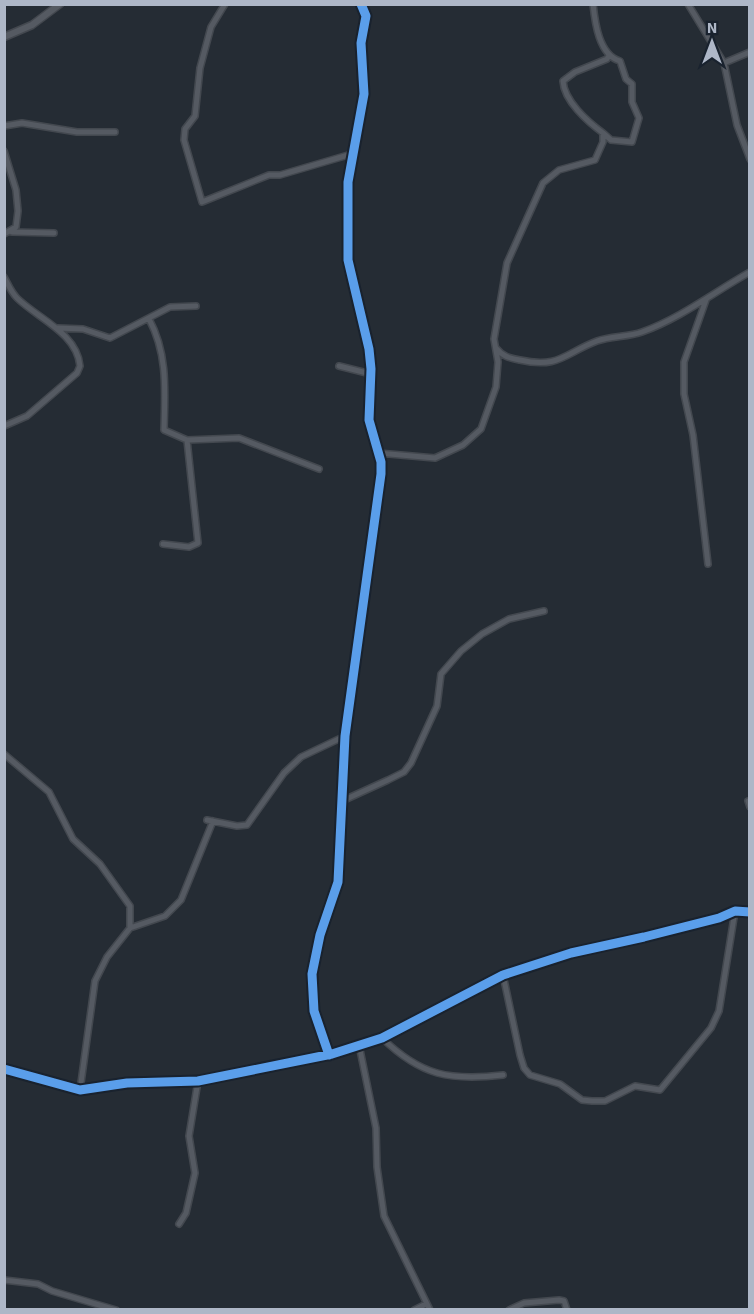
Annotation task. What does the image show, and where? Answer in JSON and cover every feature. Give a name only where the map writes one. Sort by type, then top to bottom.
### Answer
[{"type":"street","points":[[4,37],[32,25],[60,4]]},
{"type":"street","points":[[225,4],[211,27],[200,68],[195,116],[185,129],[184,140],[202,202],[269,176],[280,175],[355,153]]},
{"type":"street","points":[[329,1055],[314,1011],[312,974],[320,935],[338,882],[345,736],[373,543],[374,507],[381,474],[369,420],[371,374],[369,349],[348,260],[348,182],[364,94],[361,43],[366,16],[361,4]]},
{"type":"street","points":[[593,4],[597,30],[608,57]]},
{"type":"street","points":[[688,4],[724,63],[737,125],[750,159]]},
{"type":"street","points":[[724,63],[750,52]]},
{"type":"street","points":[[608,57],[620,61],[626,79],[632,84],[632,102],[639,118],[632,142],[611,140],[582,114],[562,86],[566,77],[608,57]]},
{"type":"street","points":[[4,126],[22,123],[77,132],[115,132]]},
{"type":"street","points":[[498,362],[494,339],[507,263],[538,192],[550,175],[559,170],[595,160],[603,142],[603,132]]},
{"type":"street","points":[[4,151],[18,211],[18,220],[12,232]]},
{"type":"street","points":[[4,234],[12,232],[54,233]]},
{"type":"street","points":[[495,347],[501,354],[539,363],[561,360],[598,340],[642,332],[706,300],[750,272]]},
{"type":"street","points":[[4,277],[16,297],[58,328],[79,360],[76,373],[27,416],[4,426]]},
{"type":"street","points":[[706,300],[684,367],[684,402],[693,435],[708,564]]},
{"type":"street","points":[[58,328],[83,329],[110,338],[170,307],[196,306]]},
{"type":"street","points":[[149,319],[155,330],[166,375],[164,430],[188,440],[239,438],[319,469]]},
{"type":"street","points":[[378,453],[435,458],[463,445],[481,429],[487,417],[501,354]]},
{"type":"street","points":[[339,366],[371,374]]},
{"type":"street","points":[[163,544],[189,547],[198,543],[188,440]]},
{"type":"street","points":[[342,801],[404,772],[411,763],[437,706],[441,674],[460,651],[482,634],[509,619],[544,611]]},
{"type":"street","points":[[80,1090],[95,981],[107,957],[130,928],[165,916],[181,900],[210,820],[237,826],[247,825],[284,773],[301,757],[345,736]]},
{"type":"street","points":[[4,754],[49,792],[73,839],[100,864],[130,906],[130,928]]},
{"type":"street","points":[[503,975],[520,1055],[524,1068],[530,1075],[560,1084],[582,1100],[605,1101],[635,1086],[660,1090],[711,1028],[719,1011],[735,911]]},
{"type":"street","points":[[4,1069],[80,1090],[127,1083],[198,1081],[329,1055],[382,1038],[503,975],[571,953],[719,918],[735,911],[750,912]]},
{"type":"street","points":[[382,1038],[402,1058],[438,1075],[477,1078],[503,1075]]},
{"type":"street","points":[[359,1045],[376,1128],[377,1167],[384,1216],[428,1306],[414,1310]]},
{"type":"street","points":[[179,1224],[186,1213],[195,1173],[189,1136],[198,1081]]},
{"type":"street","points":[[4,1280],[38,1284],[52,1291],[116,1310]]},
{"type":"street","points":[[509,1310],[524,1303],[559,1300],[564,1301],[567,1310]]},
{"type":"cycle path","points":[[329,1055],[314,1011],[312,974],[320,935],[338,882],[345,736],[381,474],[381,462],[369,420],[371,369],[369,349],[348,260],[348,182],[364,94],[361,43],[366,16],[361,4]]},
{"type":"cycle path","points":[[4,1069],[80,1090],[127,1083],[198,1081],[332,1054],[382,1038],[503,975],[571,953],[719,918],[735,911],[750,912]]}]
